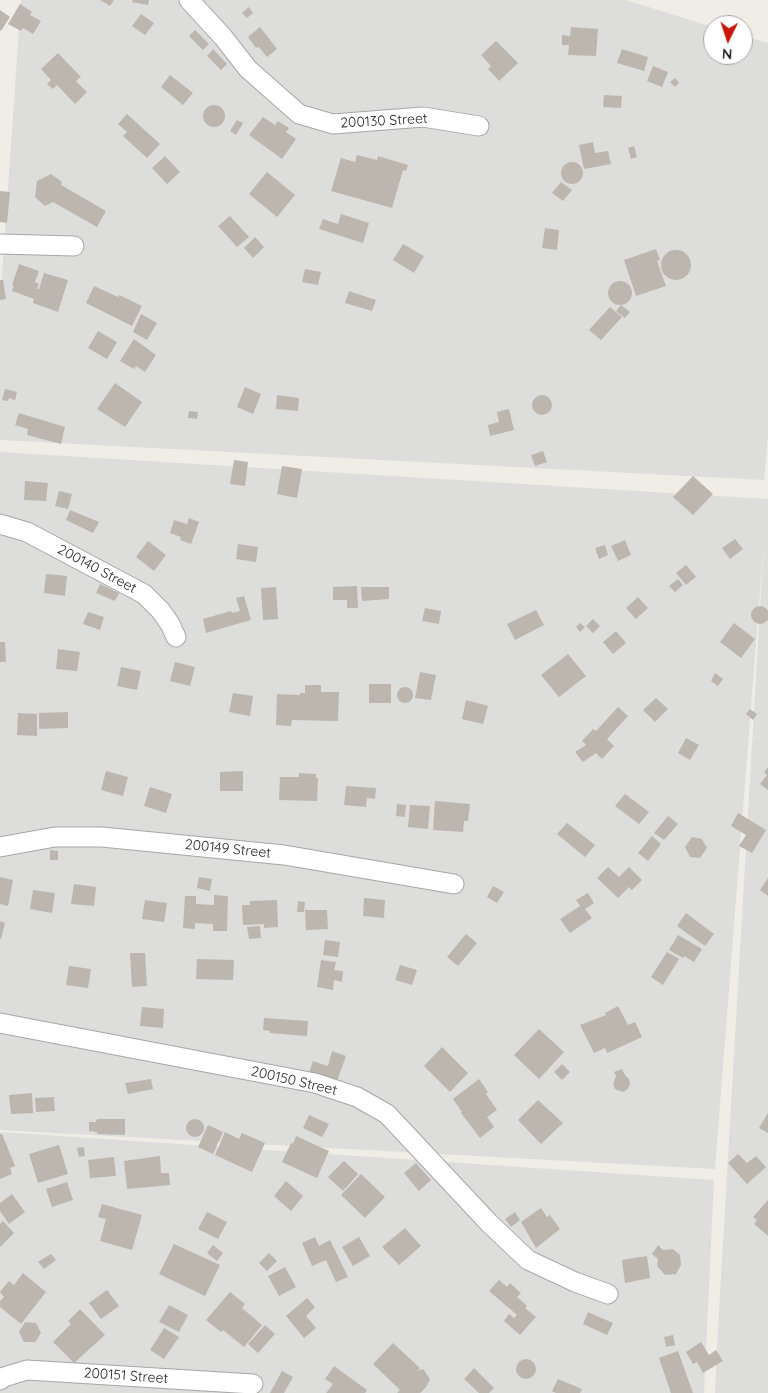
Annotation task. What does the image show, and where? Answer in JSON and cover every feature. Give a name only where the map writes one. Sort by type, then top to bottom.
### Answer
[{"type":"street","name":"200130 Street","points":[[189,0],[223,37],[248,69],[299,114],[333,124],[432,117],[479,126]]},
{"type":"street","points":[[0,244],[74,246]]},
{"type":"street","name":"200140 Street","points":[[0,524],[28,532],[144,594],[161,611],[176,637]]},
{"type":"street","name":"200149 Street","points":[[0,847],[55,838],[102,837],[284,855],[454,884]]},
{"type":"street","name":"200150 Street","points":[[0,1023],[315,1083],[357,1097],[387,1114],[489,1223],[528,1260],[575,1282],[608,1294]]},
{"type":"street","name":"200151 Street","points":[[0,1380],[27,1370],[253,1384]]},
{"type":"shaded area","points":[[21,0],[626,0],[703,24],[703,65],[753,65],[753,39],[768,43],[768,436],[764,480],[0,440],[0,304]]},
{"type":"shaded area","points":[[0,452],[768,499],[768,1393],[715,1393],[764,540],[715,1169],[0,1130]]},
{"type":"shaded area","points":[[0,1132],[714,1180],[704,1393],[0,1393]]},
{"type":"building","points":[[100,0],[114,0],[110,6]]},
{"type":"building","points":[[133,0],[149,0],[148,5],[132,2]]},
{"type":"building","points":[[20,4],[32,12],[30,15],[41,21],[33,34],[23,28],[21,31],[8,24]]},
{"type":"building","points":[[249,7],[253,13],[247,18],[242,13]]},
{"type":"building","points":[[0,10],[10,17],[1,31],[0,30]]},
{"type":"building","points":[[141,14],[154,23],[145,35],[132,26]]},
{"type":"building","points":[[260,27],[277,49],[267,57],[259,47],[256,48],[248,37]]},
{"type":"building","points":[[571,27],[598,29],[596,56],[568,55],[569,45],[562,45],[562,35],[570,36]]},
{"type":"building","points":[[195,30],[209,44],[203,50],[189,36]]},
{"type":"building","points":[[496,41],[518,63],[499,81],[488,69],[491,66],[481,55]]},
{"type":"building","points":[[213,49],[227,64],[221,70],[207,56]]},
{"type":"building","points":[[622,49],[648,57],[644,71],[617,63]]},
{"type":"building","points":[[58,53],[81,77],[76,81],[87,92],[75,104],[57,85],[53,89],[47,84],[51,80],[41,69]]},
{"type":"building","points":[[653,66],[668,72],[662,87],[647,81]]},
{"type":"building","points":[[170,75],[193,93],[183,105],[161,87]]},
{"type":"building","points":[[675,78],[679,83],[675,87],[670,82]]},
{"type":"building","points":[[604,95],[622,96],[621,108],[603,107]]},
{"type":"building","points":[[214,105],[222,108],[225,116],[222,124],[214,127],[206,124],[203,116],[206,108]]},
{"type":"building","points":[[127,114],[160,144],[147,158],[123,136],[127,132],[118,124]]},
{"type":"building","points":[[263,117],[275,125],[278,121],[289,128],[286,132],[296,139],[282,159],[249,135]]},
{"type":"building","points":[[237,120],[243,123],[236,135],[230,131]]},
{"type":"building","points":[[593,142],[595,153],[608,151],[611,164],[584,169],[579,145]]},
{"type":"building","points":[[634,146],[637,157],[631,159],[628,148]]},
{"type":"building","points":[[357,155],[377,160],[378,156],[408,165],[406,171],[403,170],[392,208],[331,191],[341,158],[355,162]]},
{"type":"building","points":[[165,156],[180,172],[167,184],[152,168]]},
{"type":"building","points":[[568,162],[576,162],[583,169],[583,177],[576,184],[568,184],[561,177],[561,169]]},
{"type":"building","points":[[267,172],[295,195],[277,217],[249,194]]},
{"type":"building","points":[[51,174],[62,182],[61,185],[106,211],[97,227],[53,202],[45,206],[35,197],[37,181]]},
{"type":"building","points":[[561,182],[572,190],[563,201],[552,193]]},
{"type":"building","points":[[0,191],[10,192],[7,223],[0,222]]},
{"type":"building","points":[[341,214],[369,223],[363,243],[319,229],[323,219],[338,224]]},
{"type":"building","points":[[230,216],[249,237],[237,247],[218,226]]},
{"type":"building","points":[[545,228],[559,230],[557,250],[542,248]]},
{"type":"building","points":[[255,237],[264,247],[253,258],[244,248]]},
{"type":"building","points":[[403,244],[424,256],[414,273],[393,260]]},
{"type":"building","points":[[656,249],[660,260],[657,261],[666,286],[636,296],[624,260]]},
{"type":"building","points":[[676,250],[686,255],[691,265],[686,275],[676,280],[666,275],[661,265],[666,255]]},
{"type":"building","points":[[19,264],[39,271],[35,282],[39,284],[37,289],[39,289],[44,273],[68,280],[58,312],[33,303],[34,299],[12,291],[14,286],[12,285]]},
{"type":"building","points":[[305,269],[321,272],[318,285],[302,282]]},
{"type":"building","points":[[0,280],[3,280],[6,299],[0,300]]},
{"type":"building","points":[[620,281],[625,282],[631,288],[631,298],[625,304],[620,305],[615,304],[609,298],[608,293],[609,288],[615,282]]},
{"type":"building","points":[[94,286],[142,306],[132,326],[86,303]]},
{"type":"building","points":[[349,291],[376,300],[372,311],[345,303]]},
{"type":"building","points":[[621,305],[630,312],[625,318],[616,311]]},
{"type":"building","points":[[610,307],[622,317],[601,340],[589,330]]},
{"type":"building","points":[[141,314],[157,323],[147,340],[133,332]]},
{"type":"building","points":[[98,331],[117,342],[107,359],[88,348]]},
{"type":"building","points":[[134,339],[156,355],[145,372],[136,366],[134,369],[120,361]]},
{"type":"building","points":[[115,383],[142,402],[125,427],[97,409]]},
{"type":"building","points":[[245,387],[261,394],[253,414],[237,407]]},
{"type":"building","points":[[5,389],[17,392],[15,400],[9,398],[8,401],[2,400]]},
{"type":"building","points":[[277,395],[299,398],[298,411],[276,409]]},
{"type":"building","points":[[542,395],[549,398],[552,405],[549,412],[542,415],[535,412],[532,405],[535,398]]},
{"type":"building","points":[[509,409],[514,430],[490,436],[488,425],[499,422],[497,412]]},
{"type":"building","points":[[189,411],[198,412],[197,419],[188,418]]},
{"type":"building","points":[[19,413],[65,427],[61,444],[27,435],[28,429],[15,425]]},
{"type":"building","points":[[543,451],[547,462],[535,466],[531,455]]},
{"type":"building","points":[[234,460],[248,462],[245,486],[230,484]]},
{"type":"building","points":[[282,466],[302,469],[297,498],[277,494]]},
{"type":"building","points":[[693,476],[713,494],[693,515],[673,497]]},
{"type":"building","points":[[25,481],[48,483],[46,501],[24,500]]},
{"type":"building","points":[[59,491],[72,494],[68,509],[55,506]]},
{"type":"building","points":[[70,510],[99,522],[93,533],[66,520]]},
{"type":"building","points":[[189,518],[199,522],[191,544],[180,540],[181,537],[170,533],[174,520],[187,524]]},
{"type":"building","points":[[735,539],[743,549],[730,559],[722,548]]},
{"type":"building","points":[[625,540],[631,555],[618,561],[611,546]]},
{"type":"building","points":[[148,541],[166,555],[154,571],[136,557]]},
{"type":"building","points":[[238,544],[258,547],[256,562],[236,559]]},
{"type":"building","points":[[605,545],[608,555],[599,559],[595,548]]},
{"type":"building","points":[[686,565],[696,577],[686,585],[676,573]]},
{"type":"building","points":[[46,574],[67,576],[65,596],[44,593]]},
{"type":"building","points":[[678,579],[683,585],[675,592],[669,586]]},
{"type":"building","points":[[100,584],[119,593],[115,601],[96,593]]},
{"type":"building","points":[[357,586],[358,608],[347,608],[347,600],[333,600],[333,587]]},
{"type":"building","points":[[276,587],[278,619],[263,620],[261,588]]},
{"type":"building","points":[[361,587],[389,587],[389,599],[362,601]]},
{"type":"building","points":[[244,596],[251,620],[206,633],[203,619],[231,611],[232,613],[240,611],[236,598]]},
{"type":"building","points":[[638,597],[648,608],[636,619],[626,608]]},
{"type":"building","points":[[756,606],[764,606],[769,611],[767,622],[756,624],[751,619],[751,611]]},
{"type":"building","points":[[425,608],[441,611],[439,624],[422,621]]},
{"type":"building","points":[[536,610],[544,625],[515,640],[507,624]]},
{"type":"building","points":[[88,612],[104,617],[100,630],[83,624]]},
{"type":"building","points":[[593,619],[600,626],[593,633],[586,626]]},
{"type":"building","points":[[580,623],[585,627],[580,632],[576,627]]},
{"type":"building","points":[[734,623],[755,639],[741,658],[720,642]]},
{"type":"building","points":[[616,631],[626,643],[613,654],[603,642]]},
{"type":"building","points":[[0,642],[5,642],[6,662],[0,662]]},
{"type":"building","points":[[58,649],[80,652],[77,671],[56,669]]},
{"type":"building","points":[[568,654],[586,676],[559,697],[541,675]]},
{"type":"building","points":[[175,662],[195,667],[190,686],[170,681]]},
{"type":"building","points":[[121,667],[141,671],[137,690],[117,686]]},
{"type":"building","points":[[420,672],[436,675],[431,700],[415,698]]},
{"type":"building","points":[[715,673],[723,679],[718,686],[711,681]]},
{"type":"building","points":[[369,684],[391,684],[391,703],[369,703]]},
{"type":"building","points":[[305,685],[321,685],[321,692],[339,692],[338,721],[292,720],[291,726],[276,725],[277,694],[300,695],[300,693],[305,693]]},
{"type":"building","points":[[402,687],[408,687],[413,692],[411,701],[402,703],[397,698],[397,692]]},
{"type":"building","points":[[233,693],[253,696],[250,716],[229,712]]},
{"type":"building","points":[[656,698],[668,709],[655,722],[643,710]]},
{"type":"building","points":[[466,700],[488,706],[483,724],[462,719]]},
{"type":"building","points":[[618,707],[628,716],[607,739],[614,746],[602,759],[596,753],[583,762],[575,752],[586,745],[582,741],[593,729],[596,731]]},
{"type":"building","points":[[750,709],[757,714],[753,720],[746,714]]},
{"type":"building","points":[[68,712],[68,728],[39,729],[39,713]]},
{"type":"building","points":[[18,713],[37,714],[37,736],[17,735]]},
{"type":"building","points":[[686,738],[699,745],[690,760],[678,753]]},
{"type":"building","points":[[768,767],[768,790],[760,784],[767,775],[764,772]]},
{"type":"building","points":[[106,771],[128,777],[123,796],[101,790]]},
{"type":"building","points":[[243,771],[243,791],[220,791],[220,772]]},
{"type":"building","points":[[299,773],[316,774],[316,778],[318,778],[317,801],[279,800],[280,777],[299,777]]},
{"type":"building","points":[[346,786],[376,788],[375,799],[367,798],[366,807],[344,805]]},
{"type":"building","points":[[150,787],[172,794],[166,813],[144,806]]},
{"type":"building","points":[[625,794],[649,812],[639,824],[615,806]]},
{"type":"building","points":[[435,801],[470,804],[468,821],[464,821],[463,832],[433,830]]},
{"type":"building","points":[[397,804],[406,805],[405,817],[396,816]]},
{"type":"building","points":[[410,805],[430,806],[428,829],[408,827]]},
{"type":"building","points":[[738,813],[766,830],[752,853],[739,846],[746,835],[731,826]]},
{"type":"building","points":[[668,816],[678,824],[664,840],[654,833]]},
{"type":"building","points":[[567,823],[595,845],[585,857],[557,834]]},
{"type":"building","points":[[652,836],[661,844],[648,861],[638,853]]},
{"type":"building","points":[[692,837],[702,839],[707,848],[700,858],[690,857],[685,847]]},
{"type":"building","points":[[50,850],[58,851],[58,860],[50,860]]},
{"type":"building","points":[[608,867],[619,877],[629,867],[642,880],[632,890],[629,887],[618,898],[597,878]]},
{"type":"building","points":[[0,877],[13,880],[8,906],[0,904]]},
{"type":"building","points":[[199,877],[212,879],[210,891],[197,888]]},
{"type":"building","points":[[768,878],[768,896],[760,890]]},
{"type":"building","points":[[74,884],[96,887],[94,906],[71,904]]},
{"type":"building","points":[[493,886],[504,892],[497,903],[487,897]]},
{"type":"building","points":[[33,890],[55,893],[52,913],[30,909]]},
{"type":"building","points":[[588,893],[594,903],[585,909],[592,918],[570,933],[560,919],[580,906],[576,900]]},
{"type":"building","points":[[214,895],[228,896],[227,931],[213,931],[213,924],[195,923],[195,929],[183,928],[185,896],[196,896],[196,904],[214,905]]},
{"type":"building","points":[[364,898],[385,900],[384,918],[363,916]]},
{"type":"building","points":[[145,900],[167,903],[164,922],[142,919]]},
{"type":"building","points":[[277,900],[278,927],[264,928],[264,924],[243,925],[242,905],[250,905],[250,901]]},
{"type":"building","points":[[298,901],[305,902],[304,912],[297,912]]},
{"type":"building","points":[[305,910],[327,910],[328,929],[306,930]]},
{"type":"building","points":[[686,913],[714,934],[705,946],[677,926]]},
{"type":"building","points":[[0,921],[5,923],[1,939],[0,939]]},
{"type":"building","points":[[260,926],[261,938],[249,939],[247,927]]},
{"type":"building","points":[[466,934],[477,943],[458,966],[447,957]]},
{"type":"building","points":[[678,935],[702,949],[694,962],[669,950]]},
{"type":"building","points":[[325,940],[340,942],[338,957],[323,955]]},
{"type":"building","points":[[667,952],[679,959],[663,985],[651,977]]},
{"type":"building","points":[[130,953],[145,953],[147,986],[132,987]]},
{"type":"building","points":[[197,959],[234,960],[233,980],[196,979]]},
{"type":"building","points":[[321,960],[336,962],[334,970],[343,971],[342,982],[334,980],[333,990],[317,987]]},
{"type":"building","points":[[400,965],[417,970],[412,985],[395,980]]},
{"type":"building","points":[[69,966],[91,969],[88,988],[66,985]]},
{"type":"building","points":[[618,1006],[628,1025],[635,1022],[642,1037],[607,1053],[605,1048],[594,1053],[580,1025],[606,1015],[605,1013]]},
{"type":"building","points":[[142,1007],[164,1009],[163,1028],[140,1026]]},
{"type":"building","points":[[264,1018],[308,1021],[307,1036],[270,1033],[270,1031],[263,1030]]},
{"type":"building","points":[[539,1029],[564,1052],[539,1079],[514,1055]]},
{"type":"building","points":[[442,1047],[468,1073],[450,1092],[424,1066]]},
{"type":"building","points":[[332,1051],[346,1056],[337,1081],[309,1073],[313,1061],[328,1066]]},
{"type":"building","points":[[562,1064],[570,1072],[562,1080],[554,1072]]},
{"type":"building","points":[[622,1069],[630,1084],[628,1089],[623,1092],[615,1089],[613,1084],[616,1076],[614,1072]]},
{"type":"building","points":[[151,1079],[153,1089],[128,1094],[125,1083]]},
{"type":"building","points":[[479,1079],[497,1110],[487,1117],[494,1127],[480,1138],[453,1099]]},
{"type":"building","points":[[32,1093],[33,1113],[11,1114],[9,1095]]},
{"type":"building","points":[[54,1097],[55,1111],[36,1112],[35,1098]]},
{"type":"building","points":[[538,1100],[563,1123],[541,1144],[518,1120]]},
{"type":"building","points":[[768,1113],[768,1133],[759,1128]]},
{"type":"building","points":[[309,1115],[329,1124],[322,1137],[303,1128]]},
{"type":"building","points":[[97,1119],[125,1119],[125,1135],[97,1134],[97,1132],[89,1131],[89,1122],[96,1122]]},
{"type":"building","points":[[191,1119],[199,1119],[204,1124],[202,1135],[191,1137],[186,1132],[186,1124]]},
{"type":"building","points":[[208,1125],[223,1132],[213,1154],[198,1147]]},
{"type":"building","points":[[225,1132],[239,1139],[242,1133],[265,1143],[252,1172],[215,1155]]},
{"type":"building","points":[[0,1134],[2,1134],[15,1166],[10,1168],[12,1174],[0,1179]]},
{"type":"building","points":[[296,1136],[329,1151],[317,1178],[282,1162]]},
{"type":"building","points":[[59,1145],[68,1174],[38,1183],[29,1154]]},
{"type":"building","points":[[84,1147],[85,1156],[79,1157],[77,1148]]},
{"type":"building","points":[[738,1154],[747,1163],[756,1156],[766,1167],[747,1184],[728,1163]]},
{"type":"building","points":[[160,1156],[161,1173],[169,1173],[170,1185],[127,1189],[124,1161]]},
{"type":"building","points":[[114,1157],[116,1176],[90,1178],[88,1160]]},
{"type":"building","points":[[344,1161],[358,1174],[343,1191],[328,1177]]},
{"type":"building","points":[[416,1163],[431,1180],[419,1191],[404,1173]]},
{"type":"building","points":[[361,1174],[385,1197],[365,1218],[341,1195]]},
{"type":"building","points":[[286,1181],[303,1196],[291,1211],[274,1196]]},
{"type":"building","points":[[67,1182],[73,1200],[52,1207],[46,1189]]},
{"type":"building","points":[[12,1194],[25,1212],[9,1224],[0,1211],[0,1203]]},
{"type":"building","points":[[768,1200],[768,1236],[754,1224],[757,1220],[753,1217]]},
{"type":"building","points":[[102,1204],[142,1215],[132,1250],[100,1241],[106,1219],[98,1217]]},
{"type":"building","points":[[541,1208],[547,1217],[550,1215],[560,1229],[536,1248],[521,1222]]},
{"type":"building","points":[[207,1212],[227,1222],[218,1239],[198,1229]]},
{"type":"building","points":[[515,1212],[520,1220],[511,1227],[505,1219]]},
{"type":"building","points":[[3,1221],[14,1233],[0,1247],[0,1224]]},
{"type":"building","points":[[405,1228],[421,1246],[399,1265],[382,1247]]},
{"type":"building","points":[[315,1237],[319,1246],[330,1240],[348,1277],[336,1282],[326,1260],[312,1266],[302,1243]]},
{"type":"building","points":[[359,1237],[370,1256],[353,1266],[342,1247]]},
{"type":"building","points":[[174,1244],[220,1265],[205,1296],[159,1274]]},
{"type":"building","points":[[213,1245],[223,1253],[217,1261],[207,1253]]},
{"type":"building","points":[[658,1245],[663,1250],[673,1249],[680,1255],[681,1265],[676,1274],[665,1275],[657,1266],[658,1259],[652,1254]]},
{"type":"building","points":[[269,1253],[277,1261],[267,1271],[259,1263]]},
{"type":"building","points":[[51,1254],[56,1260],[44,1269],[38,1262]]},
{"type":"building","points":[[647,1256],[650,1278],[625,1283],[622,1260]]},
{"type":"building","points":[[285,1267],[296,1287],[279,1296],[268,1276]]},
{"type":"building","points":[[23,1273],[46,1292],[21,1324],[0,1307],[0,1301],[4,1297],[0,1292],[9,1281],[14,1285]]},
{"type":"building","points":[[499,1280],[507,1287],[510,1283],[521,1293],[517,1297],[527,1306],[525,1308],[536,1317],[520,1335],[504,1321],[509,1314],[514,1318],[517,1315],[489,1291]]},
{"type":"building","points":[[107,1290],[119,1306],[101,1319],[89,1303]]},
{"type":"building","points":[[230,1292],[245,1304],[242,1308],[262,1325],[244,1347],[223,1330],[221,1332],[206,1320]]},
{"type":"building","points":[[307,1298],[315,1307],[306,1316],[316,1328],[304,1338],[286,1316]]},
{"type":"building","points":[[169,1305],[188,1315],[179,1332],[159,1322]]},
{"type":"building","points":[[80,1309],[105,1335],[74,1363],[53,1342],[71,1324],[68,1321]]},
{"type":"building","points":[[588,1312],[613,1323],[607,1335],[583,1324]]},
{"type":"building","points":[[25,1322],[36,1323],[41,1333],[35,1342],[24,1342],[19,1332]]},
{"type":"building","points":[[265,1325],[275,1334],[258,1353],[248,1344]]},
{"type":"building","points":[[164,1328],[179,1337],[164,1359],[150,1350]]},
{"type":"building","points":[[673,1335],[675,1345],[666,1347],[664,1337]]},
{"type":"building","points":[[701,1342],[709,1355],[716,1350],[723,1361],[703,1373],[697,1362],[693,1364],[686,1352]]},
{"type":"building","points":[[393,1343],[420,1368],[417,1371],[423,1369],[430,1379],[420,1393],[397,1393],[400,1390],[373,1364]]},
{"type":"building","points":[[678,1351],[693,1393],[671,1393],[659,1358]]},
{"type":"building","points":[[522,1359],[530,1359],[536,1365],[536,1373],[530,1379],[522,1379],[516,1373],[516,1365]]},
{"type":"building","points":[[334,1366],[367,1390],[365,1393],[326,1393],[333,1384],[325,1379]]},
{"type":"building","points":[[474,1368],[494,1388],[489,1393],[479,1393],[464,1379]]},
{"type":"building","points":[[282,1371],[293,1377],[284,1393],[270,1393]]},
{"type":"building","points":[[558,1379],[582,1389],[580,1393],[556,1393],[552,1391]]}]
